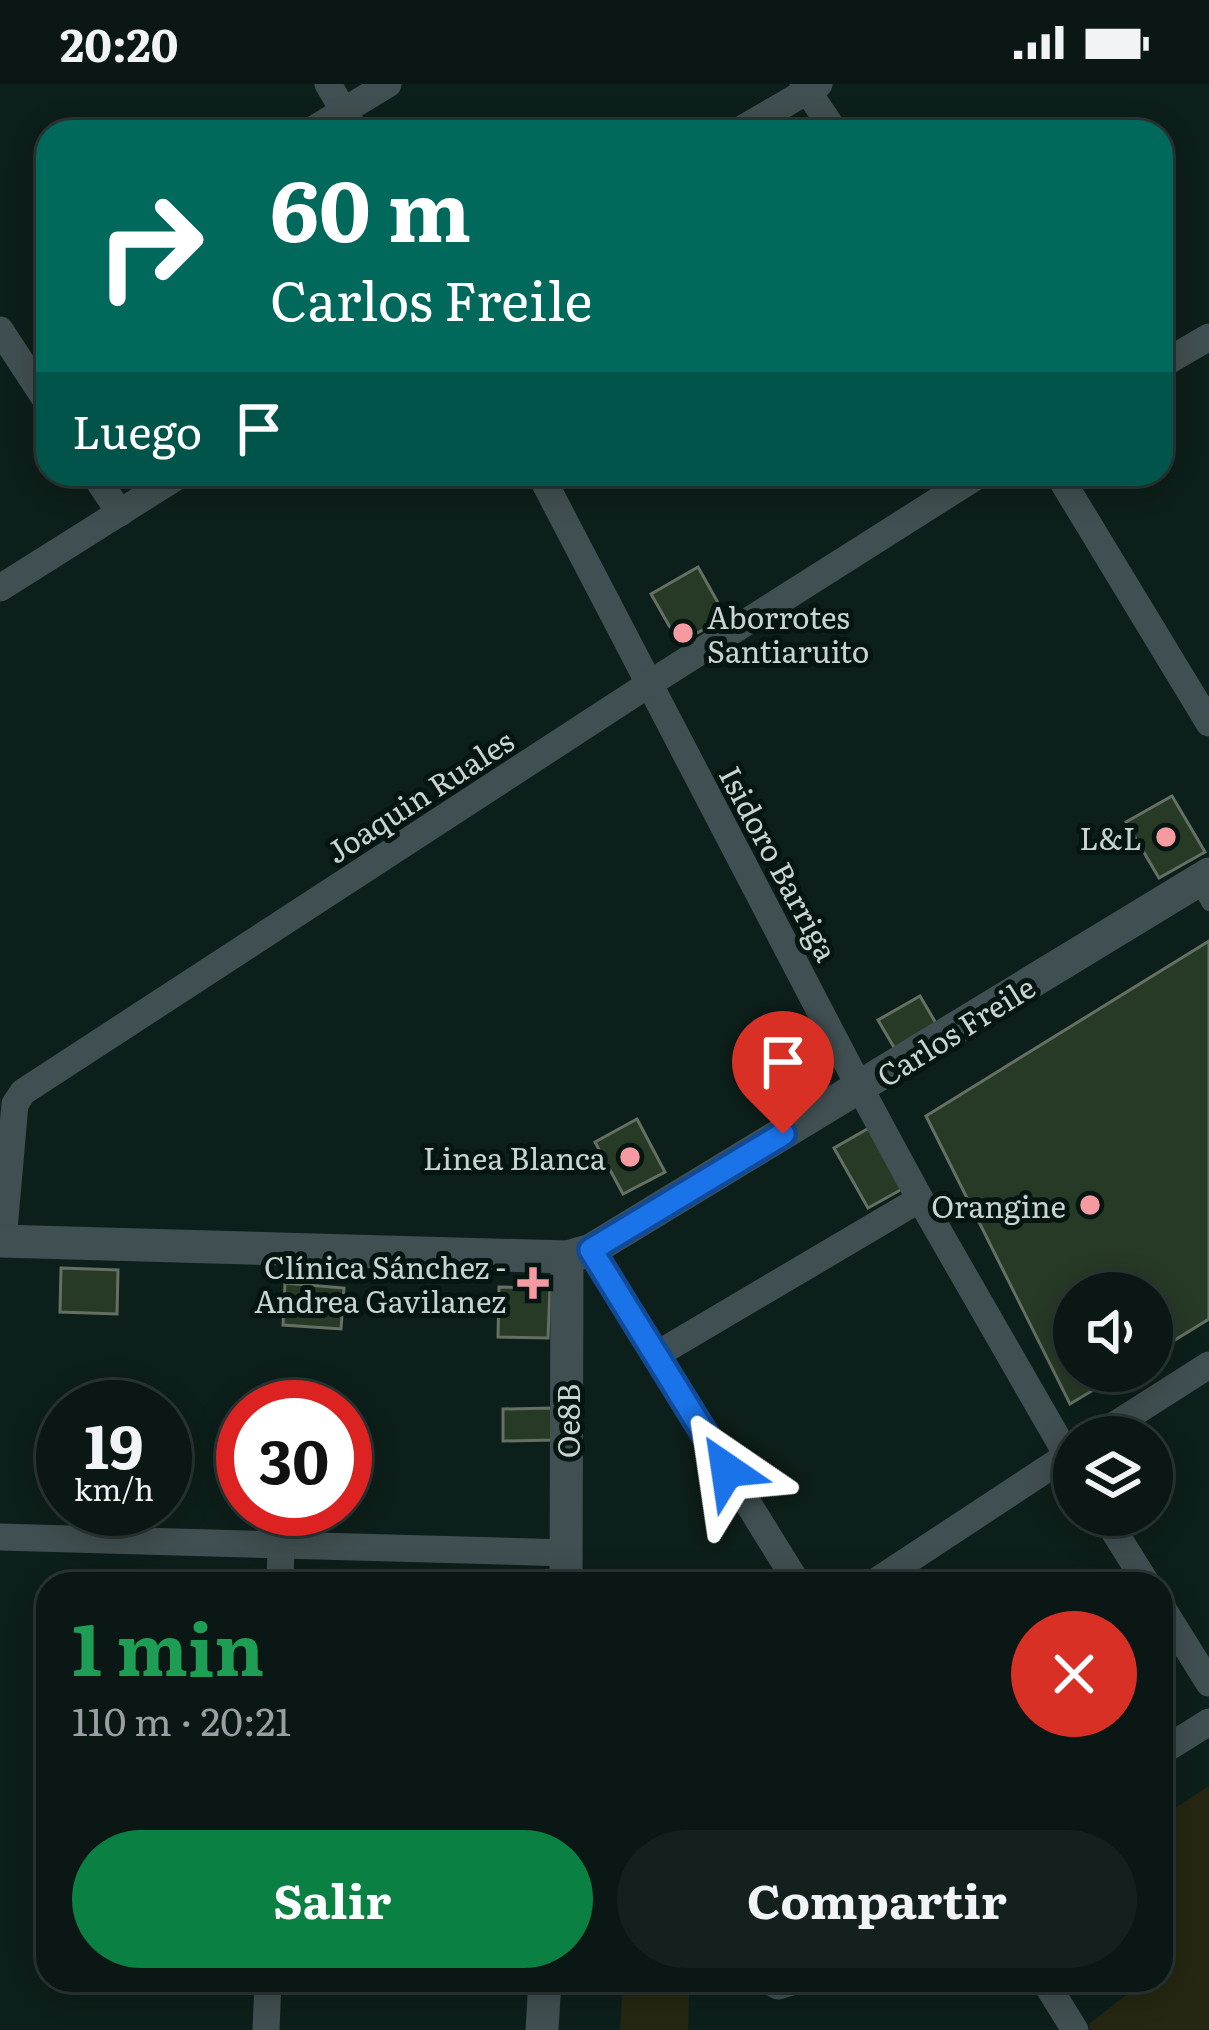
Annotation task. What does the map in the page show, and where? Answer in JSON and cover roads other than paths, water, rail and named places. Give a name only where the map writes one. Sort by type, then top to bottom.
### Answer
[{"type":"street","points":[[328,84],[349,120]]},
{"type":"street","points":[[351,120],[388,84]]},
{"type":"street","points":[[756,120],[810,86],[828,120]]},
{"type":"street","points":[[0,330],[36,385]]},
{"type":"street","points":[[1173,358],[1209,337]]},
{"type":"street","points":[[102,486],[120,513]]},
{"type":"street","points":[[0,588],[163,486]]},
{"type":"street","name":"Isidoro Barriga","points":[[545,486],[860,1088],[1053,1426]]},
{"type":"street","name":"Joaquin Ruales","points":[[2,1241],[15,1104],[23,1093],[961,486]]},
{"type":"street","points":[[1065,486],[1209,723]]},
{"type":"street","name":"Carlos Freile","points":[[579,1254],[1205,887]]},
{"type":"street","points":[[656,1355],[920,1199]]},
{"type":"street","points":[[2,1241],[579,1254],[656,1355],[791,1572]]},
{"type":"street","name":"Oe8B","points":[[567,1569],[579,1254]]},
{"type":"street","points":[[1129,1416],[1209,1365]]},
{"type":"street","points":[[891,1572],[1053,1470]]},
{"type":"street","points":[[1117,1536],[1140,1572]]},
{"type":"street","points":[[0,1537],[281,1546],[567,1569]]},
{"type":"street","points":[[280,1572],[281,1546]]},
{"type":"street","points":[[1173,1625],[1209,1683]]},
{"type":"street","points":[[1173,1744],[1209,1722]]},
{"type":"street","points":[[266,2030],[268,1992]]},
{"type":"street","points":[[542,2030],[544,1992]]},
{"type":"street","points":[[1051,1992],[1075,2030]]},
{"type":"place","name":"Aborrotes Santiaruito","points":[[683,633]]},
{"type":"place","name":"L&L","points":[[1166,837]]},
{"type":"place","name":"Linea Blanca","points":[[630,1157]]},
{"type":"place","name":"Orangine","points":[[1090,1205]]},
{"type":"place","name":"Clínica Sánchez - Andrea Gavilanez","points":[[533,1283]]}]
